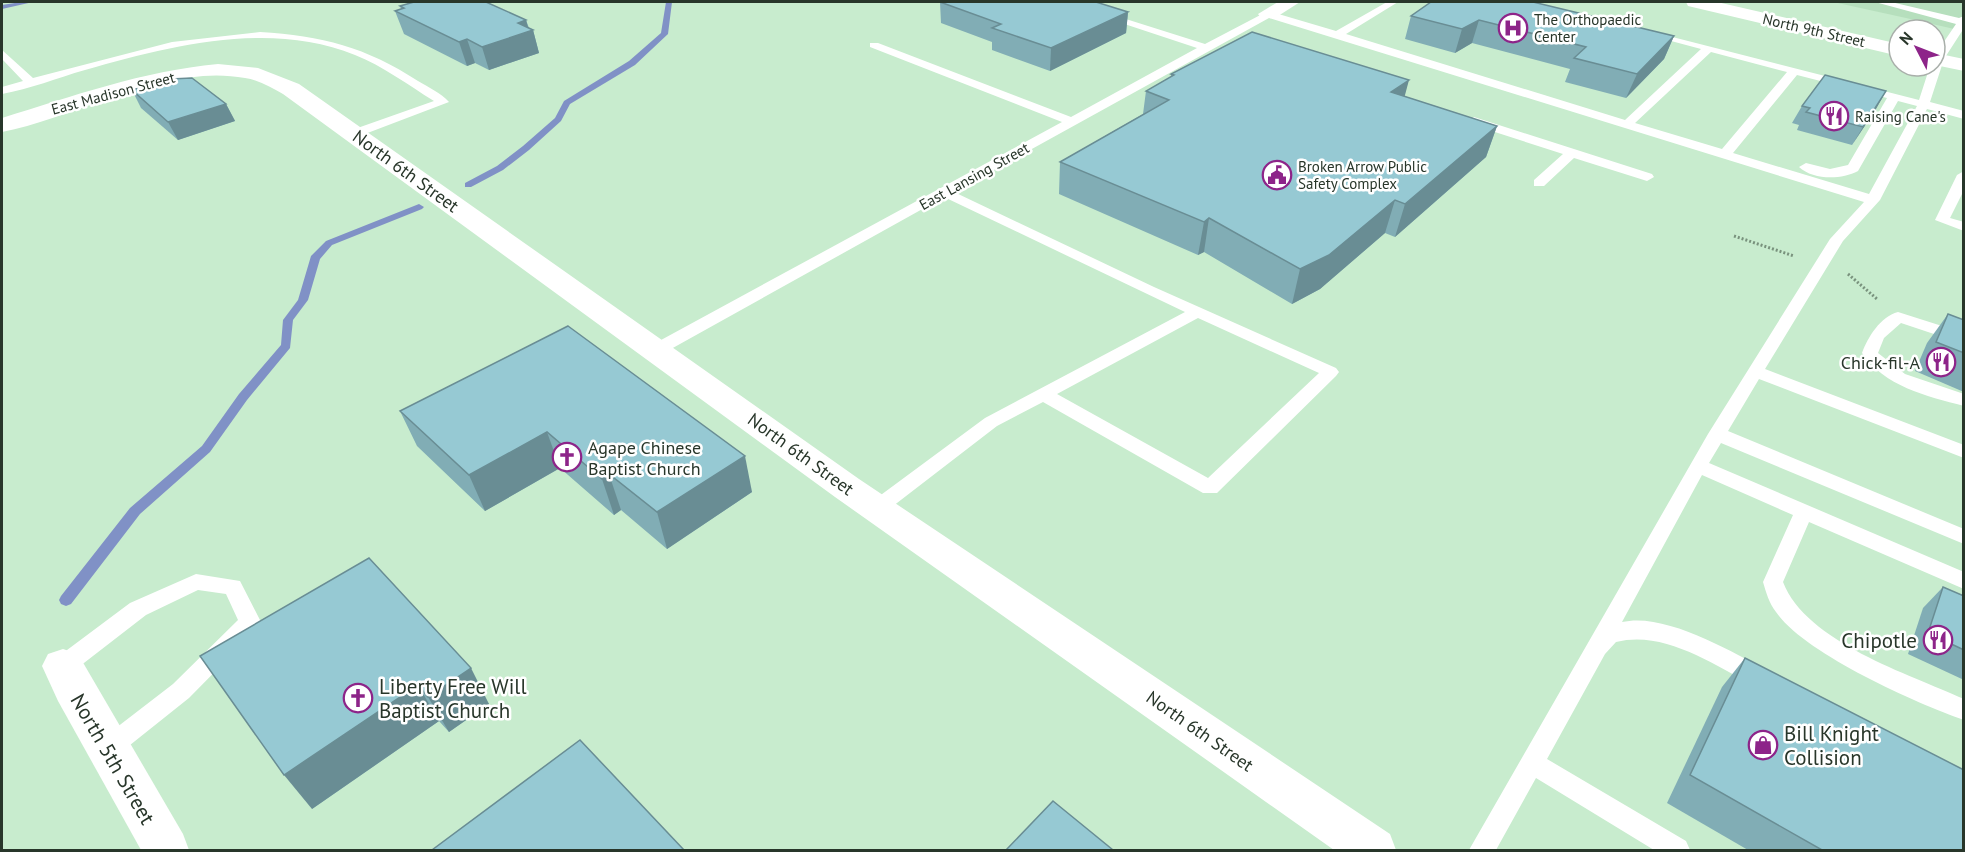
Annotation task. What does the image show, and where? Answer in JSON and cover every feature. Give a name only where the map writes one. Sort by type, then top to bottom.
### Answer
[{"type":"street","name":"East Lansing Street","points":[[1268,14],[1291,2]]},
{"type":"street","name":"North 9th Street","points":[[1695,2],[1887,47]]},
{"type":"street","points":[[1947,61],[1964,65]]},
{"type":"street","name":"East Madison Street","points":[[2,125],[172,76],[225,70]]},
{"type":"street","name":"North 6th Street","points":[[225,70],[269,77],[291,89],[877,508],[1373,850]]},
{"type":"street","name":"North 5th Street","points":[[63,666],[166,850]]},
{"type":"lane","points":[[1063,2],[1207,48]]},
{"type":"lane","points":[[1336,34],[1393,2]]},
{"type":"lane","points":[[1880,2],[1893,3],[1962,24]]},
{"type":"lane","points":[[1932,2],[1962,24]]},
{"type":"lane","points":[[1268,14],[1626,125],[1828,173],[1844,174],[1853,168],[1894,97]]},
{"type":"lane","name":"East Lansing Street","points":[[656,350],[1207,48],[1227,42],[1268,14]]},
{"type":"lane","points":[[1947,44],[1962,24]]},
{"type":"lane","points":[[1642,30],[1794,72],[1964,115]]},
{"type":"lane","points":[[2,91],[200,41],[276,36],[343,46],[373,58],[443,102],[353,134]]},
{"type":"lane","points":[[874,45],[1072,122]]},
{"type":"lane","points":[[1626,125],[1708,48]]},
{"type":"lane","points":[[2,53],[31,83]]},
{"type":"lane","points":[[1728,150],[1794,72]]},
{"type":"lane","points":[[1482,850],[1717,434],[1837,239],[1873,200],[1924,104],[1931,78]]},
{"type":"lane","points":[[1459,116],[1647,177]]},
{"type":"lane","points":[[1728,150],[1873,200]]},
{"type":"lane","points":[[1539,183],[1572,153]]},
{"type":"lane","points":[[1964,175],[1942,220],[1964,227]]},
{"type":"lane","points":[[944,192],[1196,312],[1330,372],[1210,488],[1043,394]]},
{"type":"lane","points":[[877,508],[991,422],[1196,312]]},
{"type":"lane","points":[[1964,339],[1898,317],[1877,336],[1870,353],[1875,362],[1890,374],[1964,400]]},
{"type":"lane","points":[[1756,372],[1964,452]]},
{"type":"lane","points":[[1717,434],[1964,537]]},
{"type":"lane","points":[[1698,466],[1964,581]]},
{"type":"lane","points":[[1804,512],[1773,582],[1783,606],[1811,632],[1836,649],[1964,710]]},
{"type":"lane","points":[[63,666],[138,609],[196,582],[233,587],[250,622],[181,691],[107,748]]},
{"type":"lane","points":[[1597,648],[1609,634],[1641,630],[1661,634],[1682,639],[1776,685]]},
{"type":"lane","points":[[1532,763],[1677,850]]},
{"type":"path","points":[[1734,236],[1794,256]]},
{"type":"path","points":[[1847,273],[1898,317]]},
{"type":"shaded area","points":[[1833,2],[1963,2],[1963,31],[1947,27],[1947,18],[1906,18]]},
{"type":"building","points":[[414,2],[486,2],[526,20],[518,23],[533,30],[482,47],[467,39],[459,42],[395,11],[404,8],[400,6]]},
{"type":"building","points":[[940,2],[1096,2],[1128,12],[1051,48],[992,28],[1001,24]]},
{"type":"building","points":[[1431,2],[1533,2],[1674,36],[1637,74],[1574,58],[1586,47],[1479,20],[1462,29],[1411,16]]},
{"type":"building","name":"Broken Arrow Public Safety Complex","points":[[1252,32],[1409,80],[1391,92],[1497,126],[1405,204],[1395,200],[1329,255],[1300,269],[1209,218],[1204,222],[1060,162],[1169,100],[1146,91],[1174,75],[1171,74]]},
{"type":"building","points":[[1825,75],[1886,91],[1863,127],[1806,112],[1810,108],[1802,106]]},
{"type":"building","points":[[192,78],[226,104],[168,122],[132,90],[170,79]]},
{"type":"building","points":[[1948,314],[1964,320],[1964,353],[1936,342]]},
{"type":"building","name":"Agape Chinese Baptist Church","points":[[568,326],[745,456],[657,512],[609,474],[602,479],[547,432],[469,475],[400,411]]},
{"type":"building","name":"Liberty Free Will Baptist Church","points":[[369,558],[471,668],[428,697],[418,685],[284,775],[200,656]]},
{"type":"building","points":[[1943,587],[1964,596],[1964,650],[1928,633]]},
{"type":"building","name":"Bill Knight Collision","points":[[1745,658],[1964,770],[1964,850],[1822,850],[1690,775]]},
{"type":"building","points":[[580,740],[684,850],[432,850]]},
{"type":"building","points":[[1053,801],[1113,850],[1006,850]]},
{"type":"waterway","points":[[2,7],[30,2]]},
{"type":"waterway","points":[[468,185],[500,168],[526,148],[558,119],[567,103],[632,63],[664,34],[669,2]]},
{"type":"waterway","points":[[66,600],[135,511],[206,449],[243,397],[286,346],[288,320],[303,300],[315,258],[329,243],[419,207]]},
{"type":"place","name":"The Orthopaedic Center","points":[[1513,28]]},
{"type":"place","name":"Raising Cane's","points":[[1834,116]]},
{"type":"place","name":"Broken Arrow Public Safety Complex","points":[[1277,175]]},
{"type":"place","name":"Chick-fil-A","points":[[1941,362]]},
{"type":"place","name":"Agape Chinese Baptist Church","points":[[567,457]]},
{"type":"place","name":"Chipotle","points":[[1938,640]]},
{"type":"place","name":"Liberty Free Will Baptist Church","points":[[358,698]]},
{"type":"place","name":"Bill Knight Collision","points":[[1763,745]]}]
